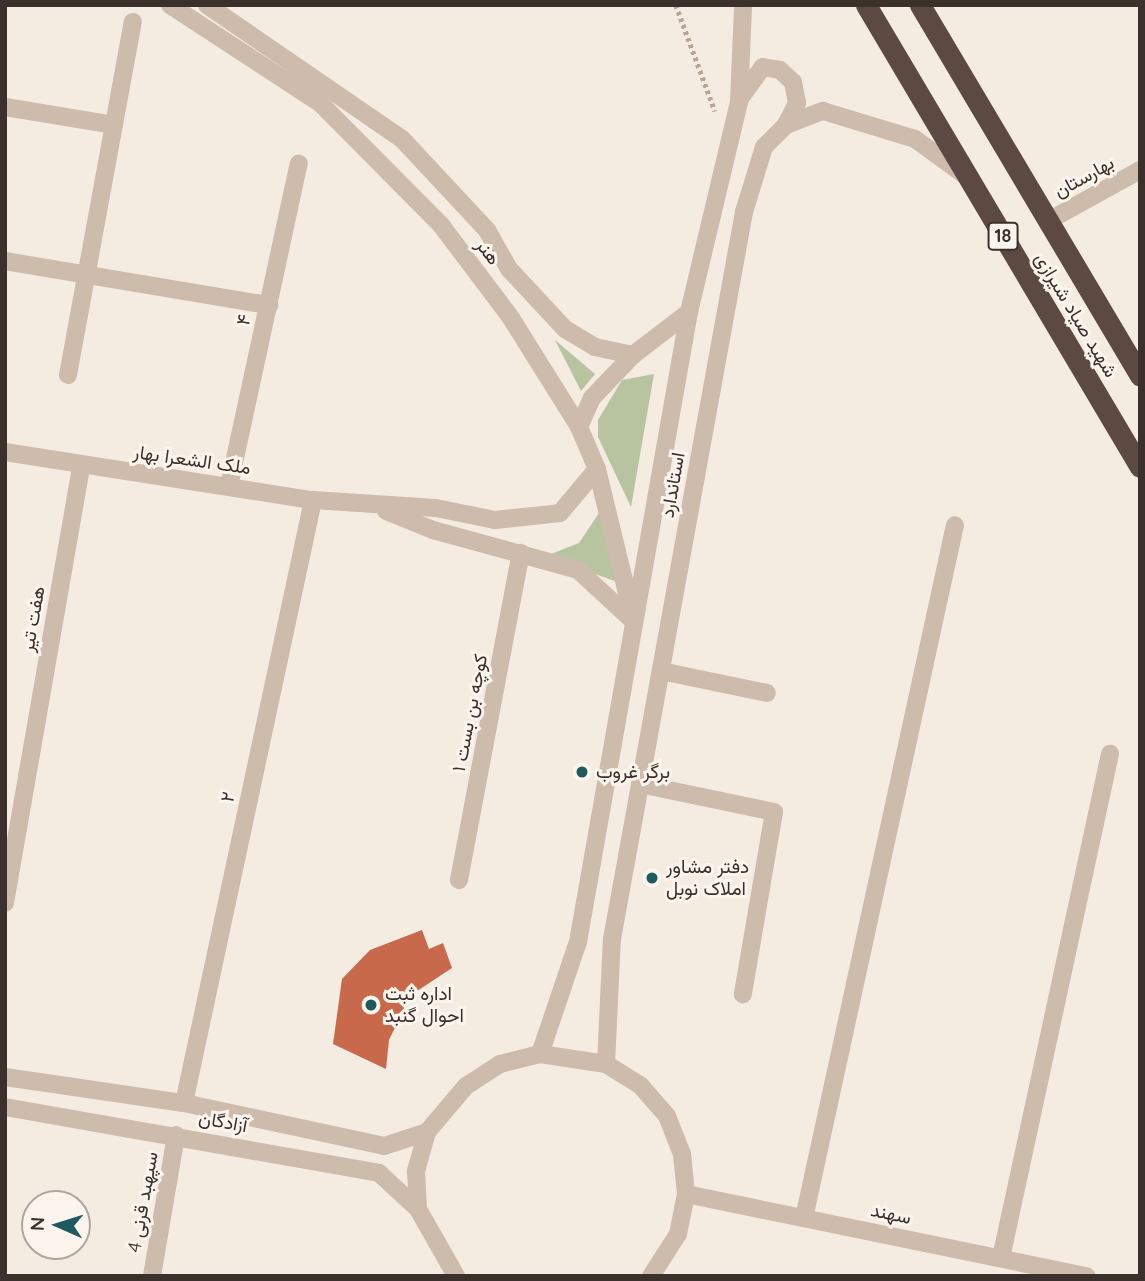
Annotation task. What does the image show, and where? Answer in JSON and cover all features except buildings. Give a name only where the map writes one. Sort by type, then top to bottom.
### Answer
[{"type":"highway","name":"شهید صیاد شیرازی","points":[[866,5],[1140,467]]},
{"type":"highway","name":"شهید صیاد شیرازی","points":[[920,5],[1140,376]]},
{"type":"street","name":"هنر","points":[[170,5],[320,103],[428,211],[512,318],[579,427],[597,469],[635,625]]},
{"type":"street","name":"هنر","points":[[207,5],[335,88],[402,139],[488,230],[509,269],[565,329],[595,347],[633,355]]},
{"type":"street","name":"استاندارد","points":[[540,1054],[578,942],[689,312],[738,102],[743,5]]},
{"type":"street","points":[[68,376],[133,22]]},
{"type":"street","points":[[738,102],[748,79],[763,67],[780,70],[793,82],[797,103],[786,125]]},
{"type":"street","points":[[5,107],[114,125]]},
{"type":"street","name":"استاندارد","points":[[606,1064],[612,939],[744,212],[764,147],[786,125],[823,111],[874,124],[915,139],[968,177]]},
{"type":"street","name":"۴","points":[[229,486],[299,163]]},
{"type":"street","name":"بهارستان","points":[[1048,221],[1140,170]]},
{"type":"street","points":[[428,211],[451,191]]},
{"type":"street","points":[[5,261],[269,305]]},
{"type":"street","points":[[579,427],[592,398],[633,355],[689,312]]},
{"type":"street","name":"ملک الشعرا بهار","points":[[5,452],[80,466],[313,500],[537,520],[576,500],[597,469]]},
{"type":"street","name":"هفت تیر","points":[[5,903],[80,466]]},
{"type":"street","name":"۲","points":[[184,1103],[313,500]]},
{"type":"street","name":"ملک الشعرا بهار","points":[[373,505],[433,530],[578,570],[618,601],[635,625]]},
{"type":"street","points":[[804,1218],[955,524]]},
{"type":"street","name":"کوچه بن بست ۱","points":[[459,880],[521,553]]},
{"type":"street","points":[[661,671],[767,693]]},
{"type":"street","points":[[1001,1258],[1110,754]]},
{"type":"street","points":[[640,784],[774,813],[743,994]]},
{"type":"street","points":[[456,1276],[418,1209],[416,1171],[427,1132],[466,1086],[500,1064],[540,1054],[606,1064],[640,1085],[667,1116],[682,1154],[687,1194],[678,1234],[651,1276]]},
{"type":"street","name":"آزادگان","points":[[5,1077],[184,1103],[384,1146],[427,1132]]},
{"type":"street","name":"آزادگان","points":[[5,1107],[176,1135],[379,1173],[418,1209]]},
{"type":"street","name":"سپهبد قرنی 4","points":[[152,1276],[176,1135]]},
{"type":"street","name":"سهند","points":[[687,1194],[1087,1276]]},
{"type":"path","points":[[676,5],[728,144]]},
{"type":"green space","points":[[555,340],[595,374],[581,391]]},
{"type":"green space","points":[[654,374],[631,507],[598,437],[598,420],[622,380]]},
{"type":"green space","points":[[599,513],[620,583],[546,556],[579,543]]},
{"type":"place","name":"برگر غروب","points":[[582,772]]},
{"type":"place","name":"دفتر مشاور املاک نوبل","points":[[652,878]]},
{"type":"place","name":"اداره ثبت احوال گنبد","points":[[371,1005]]}]
